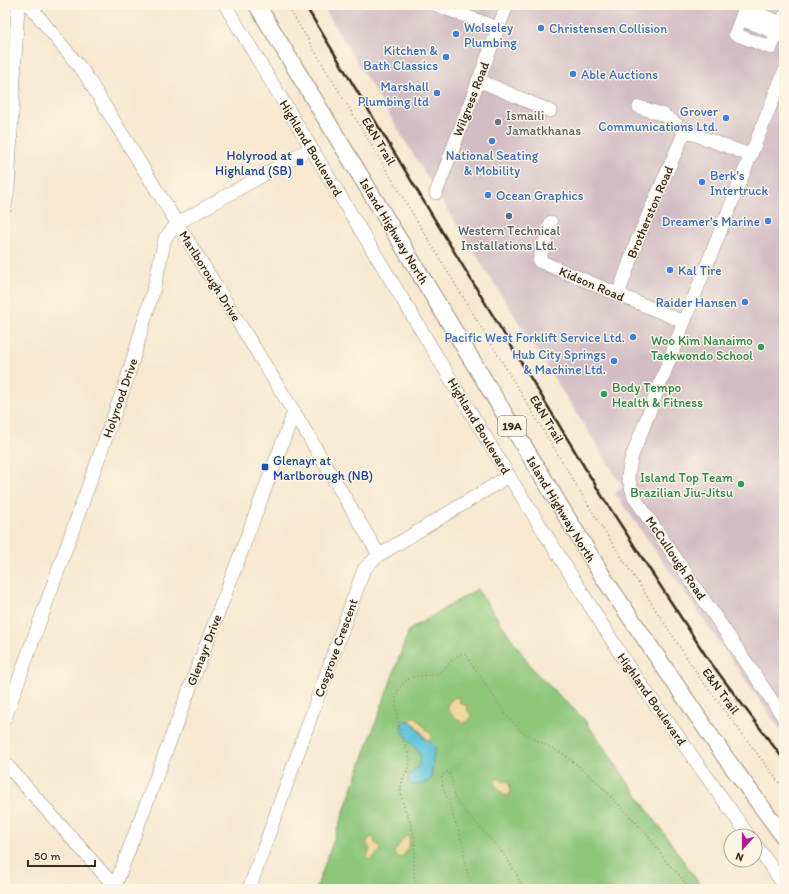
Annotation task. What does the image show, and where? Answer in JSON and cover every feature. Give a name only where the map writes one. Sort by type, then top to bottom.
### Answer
[{"type":"main road","name":"Island Highway North","points":[[257,5],[605,580],[725,757],[784,836]]},
{"type":"street","points":[[5,206],[8,188],[18,5]]},
{"type":"street","name":"Marlborough Drive","points":[[29,5],[83,71],[294,412],[379,555]]},
{"type":"street","name":"Highland Boulevard","points":[[225,5],[509,476],[628,666],[743,828]]},
{"type":"street","points":[[436,5],[498,28]]},
{"type":"street","name":"Wilgress Road","points":[[436,193],[507,5]]},
{"type":"street","points":[[742,14],[782,27]]},
{"type":"street","points":[[742,14],[765,35],[782,27]]},
{"type":"street","name":"McCullough Road","points":[[784,72],[684,322],[631,460],[628,477],[634,497],[784,718]]},
{"type":"street","points":[[478,80],[550,111]]},
{"type":"street","points":[[639,107],[664,116],[685,130],[750,155]]},
{"type":"street","name":"Brotherston Road","points":[[618,295],[638,238],[685,130]]},
{"type":"street","name":"Holyrood Drive","points":[[5,718],[128,380],[154,288],[165,238],[178,223],[311,148]]},
{"type":"street","name":"Kidson Road","points":[[550,222],[539,261],[684,322]]},
{"type":"street","name":"Glenayr Drive","points":[[115,888],[294,412]]},
{"type":"street","name":"Cosgrove Crescent","points":[[248,889],[364,569],[379,555],[509,476]]},
{"type":"street","points":[[5,763],[115,888]]},
{"type":"street","points":[[763,855],[784,885]]},
{"type":"path","name":"E&N Trail","points":[[287,5],[598,521],[700,678],[784,789]]},
{"type":"path","points":[[416,889],[414,835],[405,812],[401,791],[402,779],[410,764],[410,760],[398,725],[396,705],[397,694],[406,681],[419,676],[433,675],[441,672],[452,660],[462,653],[467,657],[504,712],[516,727],[520,731],[565,755],[595,780],[648,835],[667,863],[679,874],[689,889]]},
{"type":"path","points":[[473,889],[465,865],[464,847],[443,787],[442,775],[446,772],[450,773],[452,776],[452,791],[455,799],[506,857],[517,876],[522,889]]},
{"type":"shaded area","points":[[322,5],[784,5],[784,735],[615,493],[623,487],[432,185]]},
{"type":"green space","points":[[477,589],[535,672],[584,719],[703,889],[316,889],[409,630]]},
{"type":"sand","points":[[455,697],[458,698],[460,703],[467,706],[471,715],[471,718],[464,724],[452,715],[447,708],[448,703]]},
{"type":"sand","points":[[415,716],[431,734],[432,737],[429,740],[427,740],[416,725],[411,722],[411,719]]},
{"type":"sand","points":[[498,778],[509,782],[509,796],[503,795],[495,784],[494,781]]},
{"type":"sand","points":[[406,836],[409,837],[407,850],[403,856],[397,858],[394,852]]},
{"type":"sand","points":[[371,837],[374,838],[375,843],[381,850],[370,860],[367,857],[370,849],[366,843]]},
{"type":"water","points":[[405,721],[412,722],[426,740],[435,746],[431,779],[422,784],[411,785],[408,780],[410,773],[419,766],[420,759],[416,749],[402,730],[401,724]]},
{"type":"railway","points":[[305,5],[602,496],[708,659],[784,760]]},
{"type":"place","name":"Christensen Collision","points":[[541,28]]},
{"type":"place","name":"Wolseley Plumbing","points":[[456,34]]},
{"type":"place","name":"Kitchen & Bath Classics","points":[[446,57]]},
{"type":"place","name":"Able Auctions","points":[[573,74]]},
{"type":"place","name":"Marshall Plumbing ltd","points":[[437,93]]},
{"type":"place","name":"Grover Communications Ltd.","points":[[726,118]]},
{"type":"place","name":"Ismaili Jamatkhanas","points":[[498,122]]},
{"type":"place","name":"National Seating & Mobility","points":[[492,141]]},
{"type":"place","name":"Holyrood at Highland (SB)","points":[[300,162]]},
{"type":"place","name":"Berk's Intertruck","points":[[702,182]]},
{"type":"place","name":"Ocean Graphics","points":[[488,195]]},
{"type":"place","name":"Western Technical Installations Ltd.","points":[[509,216]]},
{"type":"place","name":"Dreamer's Marine","points":[[768,221]]},
{"type":"place","name":"Kal Tire","points":[[670,270]]},
{"type":"place","name":"Raider Hansen","points":[[745,302]]},
{"type":"place","name":"Pacific West Forklift Service Ltd.","points":[[633,337]]},
{"type":"place","name":"Woo Kim Nanaimo Taekwondo School","points":[[761,347]]},
{"type":"place","name":"Hub City Springs & Machine Ltd.","points":[[614,361]]},
{"type":"place","name":"Body Tempo Health & Fitness","points":[[604,394]]},
{"type":"place","name":"Glenayr at Marlborough (NB)","points":[[265,467]]},
{"type":"place","name":"Island Top Team Brazilian Jiu-Jitsu","points":[[741,484]]}]
